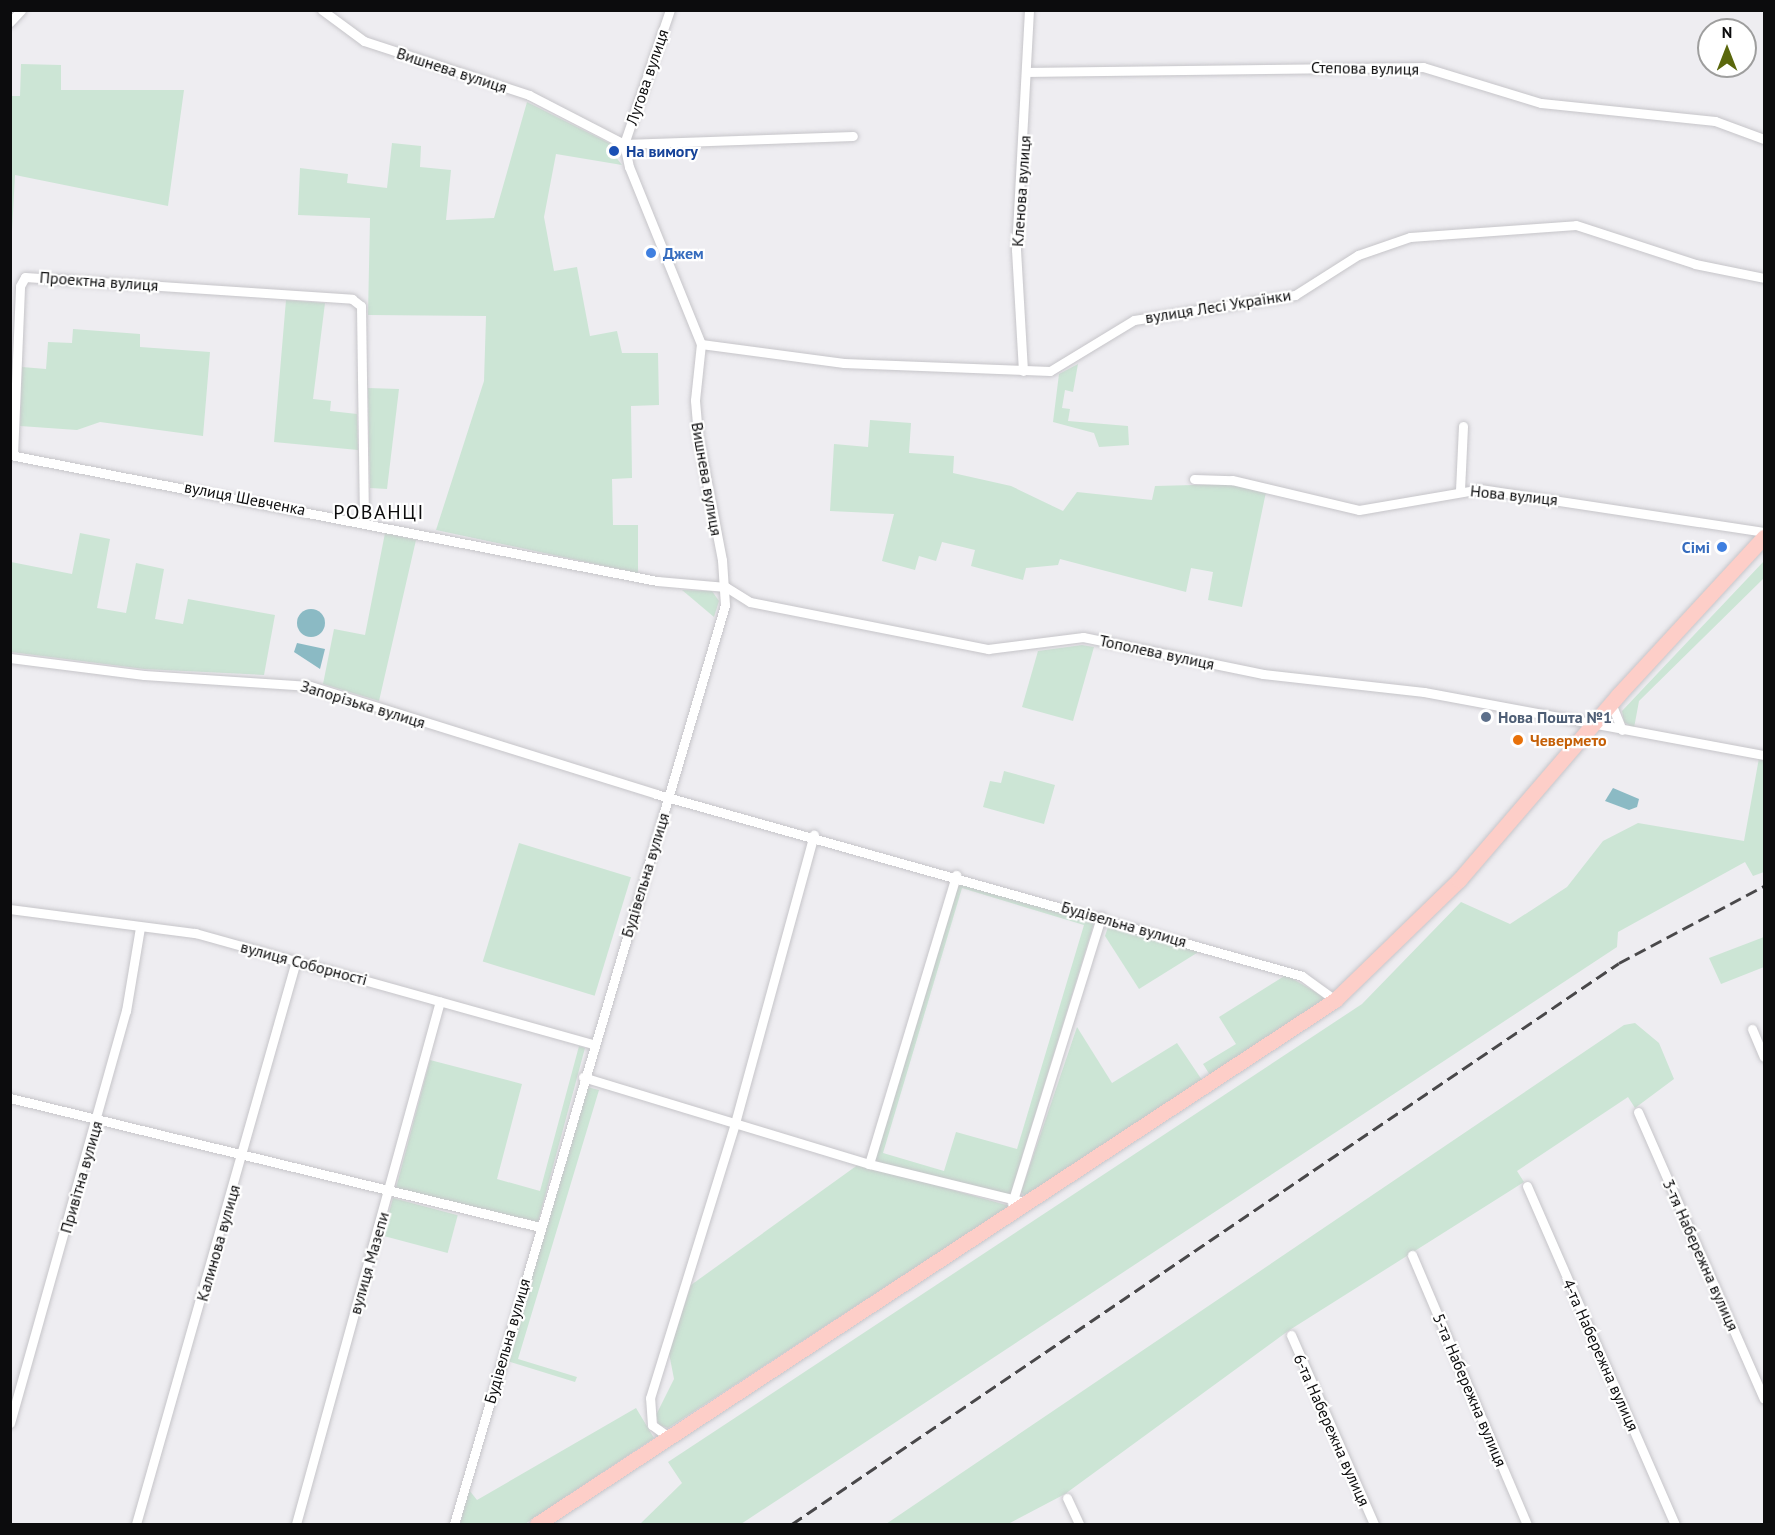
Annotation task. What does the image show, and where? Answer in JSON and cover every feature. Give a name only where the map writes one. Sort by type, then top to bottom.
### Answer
[{"type":"main road","points":[[537,1524],[670,1438],[1018,1202],[1335,1000],[1424,918],[1611,703],[1764,537]]},
{"type":"street","points":[[10,22],[21,10]]},
{"type":"street","name":"Вишнева вулиця","points":[[322,10],[364,40],[529,95],[624,144],[629,167],[701,344],[695,400],[698,435],[726,587],[670,793]]},
{"type":"street","name":"Лугова вулиця","points":[[624,144],[670,10]]},
{"type":"street","name":"Кленова вулиця","points":[[1023,371],[1016,250],[1028,72],[1029,10]]},
{"type":"street","name":"Степова вулиця","points":[[1028,72],[1423,67],[1541,103],[1714,121],[1764,139]]},
{"type":"street","points":[[624,144],[853,136]]},
{"type":"street","name":"вулиця Лесі Українки","points":[[701,344],[844,363],[1023,371],[1065,367],[1150,314],[1295,295],[1358,255],[1410,237],[1576,225],[1695,264],[1764,278]]},
{"type":"street","name":"Проектна вулиця","points":[[12,455],[20,286],[25,277],[352,299],[361,306],[364,521]]},
{"type":"street","points":[[1460,490],[1463,426]]},
{"type":"street","name":"вулиця Шевченка","points":[[12,455],[364,521],[657,581],[726,587]]},
{"type":"street","name":"Нова вулиця","points":[[1194,479],[1232,480],[1359,510],[1460,490],[1764,532]]},
{"type":"street","name":"Тополева вулиця","points":[[726,587],[750,602],[988,649],[1083,637],[1263,674],[1424,692],[1593,726],[1764,755]]},
{"type":"street","name":"Запорізька вулиця","points":[[10,658],[144,675],[310,686],[670,793]]},
{"type":"street","points":[[1611,703],[1622,730]]},
{"type":"street","name":"Будівельна вулиця","points":[[454,1524],[583,1077],[670,793],[1302,976],[1335,1000]]},
{"type":"street","points":[[670,1438],[652,1425],[650,1398],[735,1123],[814,835]]},
{"type":"street","points":[[868,1164],[956,875]]},
{"type":"street","name":"вулиця Соборності","points":[[10,909],[195,933],[593,1044]]},
{"type":"street","points":[[583,1077],[868,1164],[1018,1202],[1101,916]]},
{"type":"street","name":"Привітна вулиця","points":[[10,1423],[97,1121],[126,1011],[140,927]]},
{"type":"street","name":"Калинова вулиця","points":[[136,1524],[244,1157],[296,961]]},
{"type":"street","name":"вулиця Мазепи","points":[[296,1524],[440,1001]]},
{"type":"street","points":[[1752,1029],[1764,1057]]},
{"type":"street","points":[[10,1098],[244,1157],[540,1227]]},
{"type":"street","name":"3-тя Набережна вулиця","points":[[1638,1112],[1764,1399]]},
{"type":"street","name":"4-та Набережна вулиця","points":[[1527,1186],[1675,1524]]},
{"type":"street","name":"5-та Набережна вулиця","points":[[1412,1255],[1527,1524]]},
{"type":"street","name":"6-та Набережна вулиця","points":[[1291,1335],[1374,1524]]},
{"type":"street","points":[[1067,1498],[1079,1524]]},
{"type":"green space","points":[[21,64],[61,65],[61,90],[184,90],[168,206],[15,175],[11,250],[11,96],[20,96]]},
{"type":"green space","points":[[527,102],[613,145],[608,147],[622,165],[556,154],[544,217],[554,271],[577,267],[590,336],[617,331],[622,353],[658,353],[659,405],[631,406],[632,478],[612,479],[613,525],[638,525],[638,573],[436,530],[484,381],[486,316],[368,315],[370,218],[298,215],[300,168],[348,174],[347,183],[387,188],[392,143],[421,146],[420,167],[451,170],[446,220],[494,218]]},
{"type":"green space","points":[[286,300],[325,303],[313,399],[331,401],[330,411],[357,414],[358,450],[274,442]]},
{"type":"green space","points":[[73,329],[140,334],[140,347],[210,352],[203,436],[100,422],[77,430],[20,426],[22,367],[46,369],[48,342],[72,343]]},
{"type":"green space","points":[[1078,364],[1073,392],[1065,390],[1062,408],[1070,409],[1068,421],[1128,426],[1129,445],[1099,447],[1094,433],[1053,422],[1059,374]]},
{"type":"green space","points":[[368,388],[399,389],[387,489],[370,488]]},
{"type":"green space","points":[[870,420],[911,423],[909,453],[954,456],[953,473],[1011,486],[1063,511],[1077,492],[1152,500],[1155,486],[1232,484],[1266,492],[1242,607],[1208,600],[1213,572],[1191,568],[1186,592],[1060,559],[1058,565],[1026,568],[1023,580],[971,566],[975,550],[942,542],[936,561],[919,556],[915,570],[882,561],[894,514],[830,511],[834,444],[868,447]]},
{"type":"green space","points":[[80,533],[110,539],[97,608],[126,613],[136,563],[164,569],[155,619],[183,624],[188,599],[275,615],[264,675],[144,669],[11,652],[11,562],[72,574]]},
{"type":"green space","points":[[385,533],[416,540],[379,701],[323,684],[334,629],[365,635]]},
{"type":"green space","points":[[1764,561],[1764,578],[1639,701],[1634,728],[1624,722],[1622,711]]},
{"type":"green space","points":[[682,590],[712,591],[719,601],[714,617]]},
{"type":"green space","points":[[1082,645],[1094,647],[1073,721],[1022,707],[1038,651]]},
{"type":"green space","points":[[1759,758],[1764,760],[1764,872],[1753,876],[1745,862],[1618,932],[1617,947],[741,1524],[640,1524],[682,1483],[668,1462],[1362,1004],[1461,902],[1510,924],[1567,887],[1603,841],[1638,823],[1744,841]]},
{"type":"green space","points":[[1004,771],[1055,785],[1044,824],[983,807],[990,781],[1001,783]]},
{"type":"green space","points":[[519,843],[631,877],[595,996],[483,962]]},
{"type":"green space","points":[[958,880],[1095,920],[1009,1199],[873,1162]],"holes":[[[962,888],[1084,925],[1017,1149],[956,1132],[944,1171],[883,1153]]]},
{"type":"green space","points":[[1109,924],[1200,951],[1139,989],[1105,936]]},
{"type":"green space","points":[[1764,937],[1764,967],[1721,984],[1709,958]]},
{"type":"green space","points":[[1286,975],[1326,998],[1210,1075],[1203,1064],[1236,1044],[1219,1017]]},
{"type":"green space","points":[[1635,1023],[1659,1043],[1674,1079],[1635,1108],[1628,1097],[1517,1171],[1524,1182],[1288,1331],[1065,1494],[1008,1524],[886,1524],[1624,1025]]},
{"type":"green space","points":[[1077,1027],[1112,1083],[1177,1043],[1202,1080],[1026,1197],[1021,1192]]},
{"type":"green space","points":[[579,1046],[585,1048],[538,1222],[396,1188],[430,1060],[522,1084],[497,1179],[540,1191]]},
{"type":"green space","points":[[587,1087],[599,1090],[518,1359],[577,1377],[575,1382],[507,1361]]},
{"type":"green space","points":[[859,1164],[1010,1206],[668,1428],[659,1425],[656,1415],[674,1379],[669,1353],[691,1285]]},
{"type":"green space","points":[[393,1198],[458,1215],[448,1253],[383,1236]]},
{"type":"green space","points":[[636,1408],[654,1438],[525,1524],[460,1524],[469,1490],[477,1500]]},
{"type":"water","points":[[311,609],[321,613],[325,623],[321,633],[311,637],[301,633],[297,623],[301,613]]},
{"type":"water","points":[[297,643],[325,649],[320,669],[294,652]]},
{"type":"water","points":[[1613,788],[1639,799],[1637,807],[1629,810],[1605,801]]},
{"type":"railway","points":[[792,1524],[1619,963],[1764,886]]},
{"type":"place","name":"На вимогу","points":[[614,151]]},
{"type":"place","name":"Джем","points":[[651,253]]},
{"type":"place","name":"Сімі","points":[[1722,547]]},
{"type":"place","name":"Нова Пошта №1","points":[[1486,717]]},
{"type":"place","name":"Чевермето","points":[[1518,740]]},
{"type":"district","name":"РОВАНЦІ","points":[[379,512]]}]
